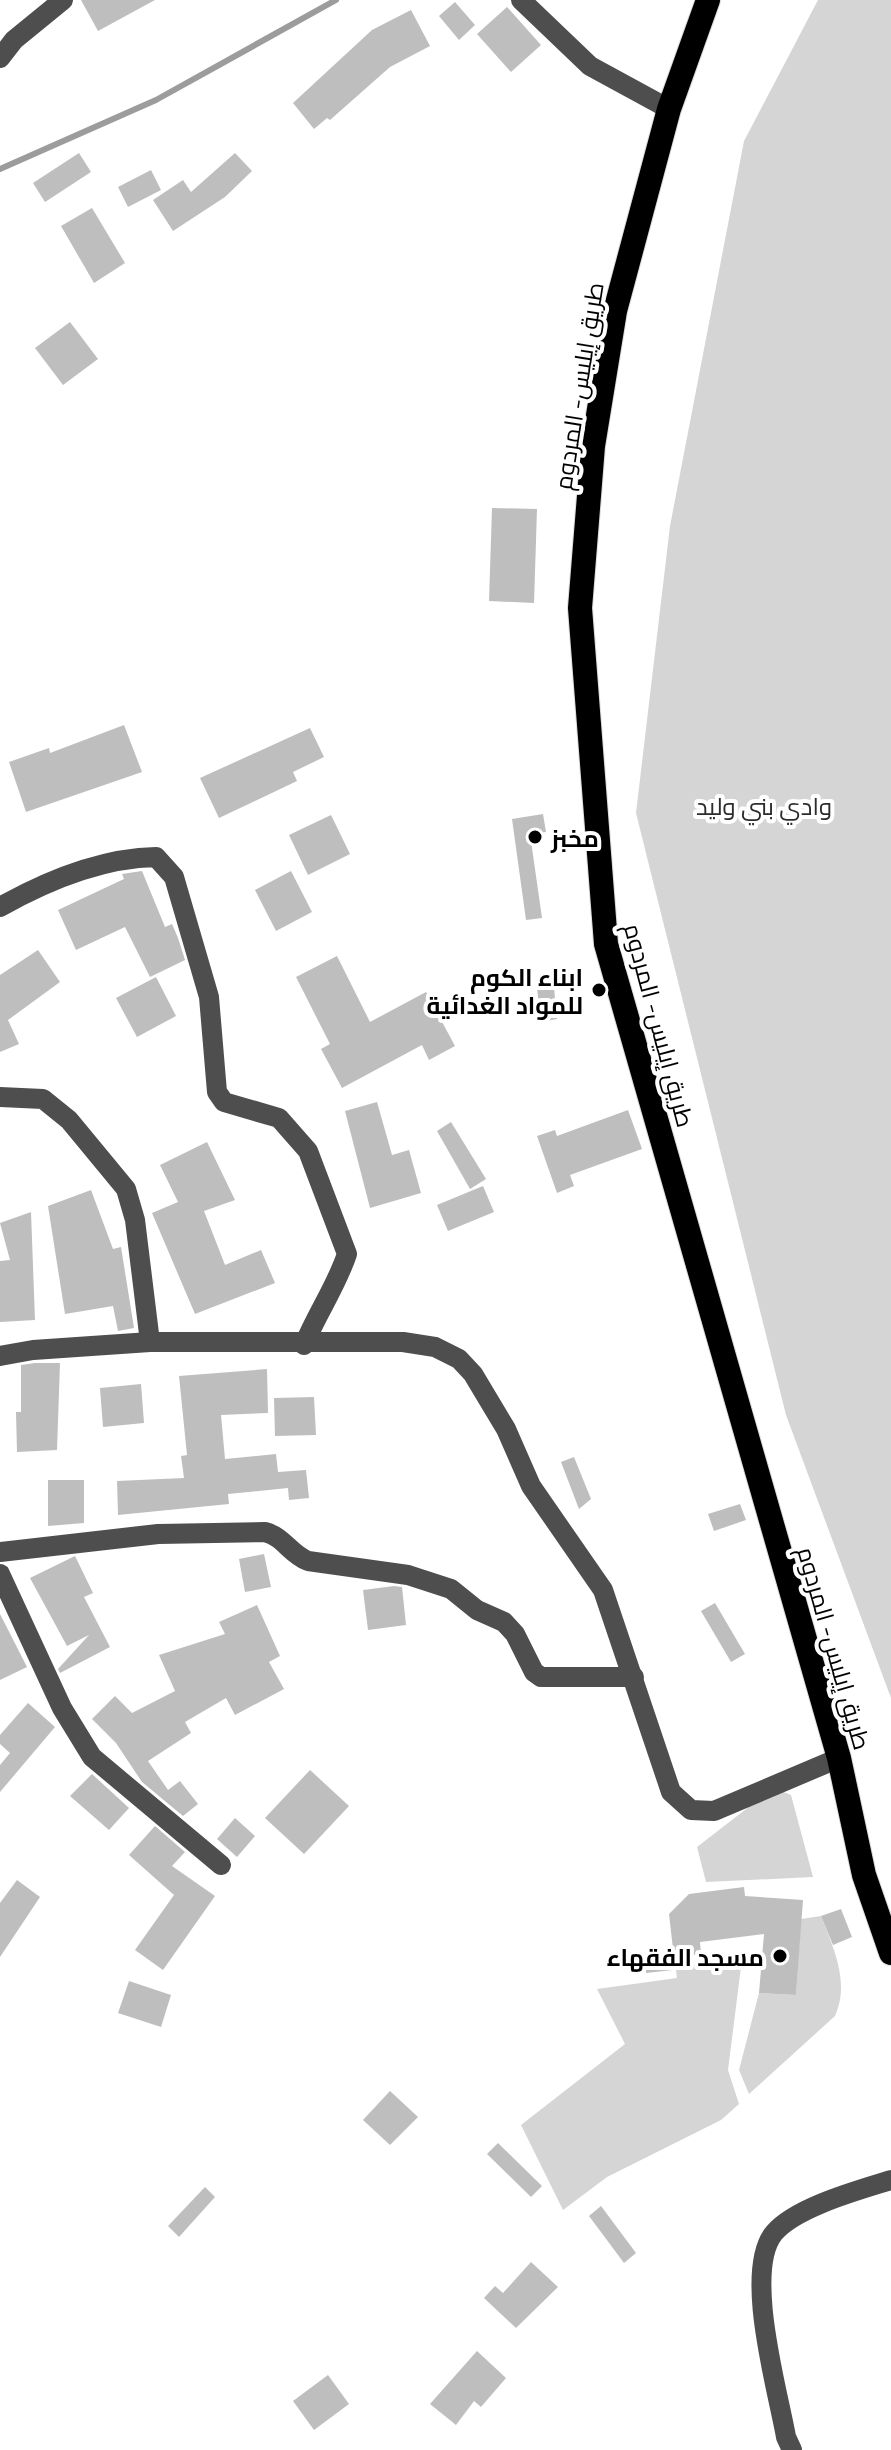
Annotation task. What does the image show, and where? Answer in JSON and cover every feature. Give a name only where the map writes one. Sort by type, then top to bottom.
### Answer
[{"type":"highway","name":"طريق إيليس- المردوم","points":[[708,0],[669,109],[615,311],[593,446],[580,608],[605,930],[668,1165],[839,1758],[864,1875],[891,1953]]},
{"type":"street","points":[[0,58],[14,40],[63,0]]},
{"type":"street","points":[[521,0],[590,66],[669,109]]},
{"type":"street","points":[[0,907],[38,886],[123,857],[156,857],[174,877],[209,997],[217,1092],[224,1102],[279,1118],[308,1151],[347,1254],[330,1298],[316,1316],[304,1345]]},
{"type":"street","points":[[0,1097],[43,1099],[69,1120],[126,1189],[135,1220],[150,1342]]},
{"type":"street","points":[[0,1356],[33,1350],[150,1342],[304,1345],[403,1342],[435,1347],[459,1359],[473,1374],[506,1429],[531,1486],[603,1590],[671,1792],[691,1810],[714,1811],[839,1758]]},
{"type":"street","points":[[0,1552],[158,1534],[265,1532],[279,1537],[308,1561],[408,1575],[451,1589],[477,1610],[504,1622],[515,1634],[534,1672],[541,1677],[634,1677]]},
{"type":"street","points":[[0,1574],[62,1708],[92,1757],[221,1865]]},
{"type":"street","points":[[792,2450],[786,2437],[763,2300],[762,2268],[768,2247],[773,2234],[788,2222],[851,2193],[891,2180]]},
{"type":"green space","name":"وادي بني وليد","points":[[818,0],[891,0],[891,1698],[786,1415],[636,813],[670,526],[744,141]]},
{"type":"green space","points":[[781,1791],[791,1795],[813,1877],[706,1882],[697,1847],[750,1806]]},
{"type":"green space","points":[[821,1916],[841,1979],[835,2016],[749,2094],[739,2070],[759,1993],[796,1995],[801,1919]]},
{"type":"green space","points":[[675,1963],[741,1967],[728,2070],[739,2104],[721,2120],[607,2177],[563,2210],[521,2125],[625,2044],[597,1989],[677,1978]]},
{"type":"building","points":[[81,0],[155,0],[98,31]]},
{"type":"building","points":[[455,2],[475,25],[459,40],[439,16]]},
{"type":"building","points":[[507,7],[541,45],[511,72],[477,34]]},
{"type":"building","points":[[411,10],[430,46],[390,67],[330,120],[327,118],[314,129],[293,103],[372,30]]},
{"type":"building","points":[[79,153],[91,172],[45,202],[33,183]]},
{"type":"building","points":[[235,153],[252,171],[225,197],[173,231],[153,200],[183,180],[191,192]]},
{"type":"building","points":[[151,170],[161,190],[128,207],[118,187]]},
{"type":"building","points":[[92,208],[125,263],[94,283],[61,226]]},
{"type":"building","points":[[70,322],[98,359],[63,385],[35,348]]},
{"type":"building","points":[[492,508],[537,509],[534,603],[489,601]]},
{"type":"building","points":[[124,725],[142,772],[26,812],[9,762],[49,748],[50,753]]},
{"type":"building","points":[[310,728],[324,757],[293,772],[297,781],[219,818],[200,778]]},
{"type":"building","points":[[543,814],[546,832],[530,834],[542,918],[526,920],[512,819]]},
{"type":"building","points":[[331,815],[350,854],[308,875],[289,835]]},
{"type":"building","points":[[142,871],[165,927],[172,924],[185,960],[150,977],[125,927],[76,950],[58,910],[124,879],[122,874]]},
{"type":"building","points":[[291,871],[312,912],[276,931],[255,890]]},
{"type":"building","points":[[38,950],[60,982],[8,1020],[19,1044],[0,1052],[0,975]]},
{"type":"building","points":[[337,956],[370,1022],[426,992],[455,1046],[429,1060],[422,1045],[342,1088],[321,1049],[330,1044],[296,977]]},
{"type":"building","points":[[156,977],[176,1016],[137,1037],[116,998]]},
{"type":"building","points":[[553,977],[557,1019],[541,1022],[536,979]]},
{"type":"building","points":[[377,1102],[392,1155],[409,1150],[421,1193],[370,1208],[345,1111]]},
{"type":"building","points":[[628,1110],[642,1149],[570,1175],[574,1186],[557,1193],[537,1136],[555,1130],[557,1136]]},
{"type":"building","points":[[451,1122],[486,1179],[470,1189],[437,1131]]},
{"type":"building","points":[[207,1142],[235,1200],[204,1211],[225,1265],[261,1250],[275,1283],[195,1314],[152,1213],[178,1202],[160,1165]]},
{"type":"building","points":[[483,1186],[494,1212],[448,1231],[437,1205]]},
{"type":"building","points":[[91,1190],[113,1249],[121,1247],[134,1328],[118,1331],[113,1306],[65,1314],[48,1206]]},
{"type":"building","points":[[31,1212],[35,1320],[0,1322],[0,1261],[10,1260],[0,1223]]},
{"type":"building","points":[[60,1363],[57,1450],[17,1452],[16,1412],[21,1412],[21,1365]]},
{"type":"building","points":[[267,1369],[268,1413],[221,1415],[225,1459],[276,1454],[278,1472],[306,1470],[309,1498],[289,1500],[288,1488],[228,1494],[229,1504],[118,1515],[117,1481],[184,1478],[181,1456],[187,1455],[179,1376]]},
{"type":"building","points":[[141,1384],[144,1423],[103,1427],[100,1388]]},
{"type":"building","points":[[314,1397],[316,1435],[275,1436],[274,1398]]},
{"type":"building","points":[[574,1457],[591,1499],[579,1509],[561,1462]]},
{"type":"building","points":[[48,1480],[84,1480],[84,1523],[48,1526]]},
{"type":"building","points":[[740,1504],[746,1520],[714,1531],[708,1514]]},
{"type":"building","points":[[264,1554],[271,1587],[245,1592],[239,1559]]},
{"type":"building","points":[[75,1556],[93,1593],[84,1597],[110,1647],[60,1673],[58,1669],[89,1635],[67,1646],[30,1578]]},
{"type":"building","points":[[402,1587],[406,1625],[368,1630],[363,1590]]},
{"type":"building","points":[[715,1603],[745,1654],[731,1662],[701,1611]]},
{"type":"building","points":[[257,1605],[280,1656],[269,1662],[284,1689],[235,1715],[226,1698],[185,1722],[191,1733],[148,1761],[168,1790],[180,1781],[198,1804],[183,1816],[142,1782],[116,1743],[92,1719],[115,1696],[132,1713],[175,1691],[159,1655],[225,1634],[219,1622]]},
{"type":"building","points":[[0,1614],[27,1667],[0,1680]]},
{"type":"building","points":[[28,1703],[55,1727],[0,1792],[0,1765],[10,1753],[0,1744],[0,1735]]},
{"type":"building","points":[[310,1770],[349,1806],[304,1854],[265,1818]]},
{"type":"building","points":[[92,1774],[129,1808],[109,1830],[70,1796]]},
{"type":"building","points":[[235,1818],[255,1836],[237,1857],[217,1839]]},
{"type":"building","points":[[155,1826],[185,1852],[172,1866],[215,1896],[163,1970],[135,1950],[174,1895],[129,1855]]},
{"type":"building","points":[[17,1880],[40,1897],[0,1957],[0,1903]]},
{"type":"building","points":[[744,1887],[745,1896],[803,1900],[796,1995],[759,1993],[764,1934],[700,1942],[701,1954],[674,1958],[669,1914],[689,1894]]},
{"type":"building","points":[[841,1909],[852,1937],[833,1945],[821,1916]]},
{"type":"building","points":[[671,1952],[673,1970],[646,1973],[644,1955]]},
{"type":"building","points":[[129,1981],[171,1995],[161,2027],[118,2013]]},
{"type":"building","points":[[390,2091],[418,2117],[390,2145],[363,2120]]},
{"type":"building","points":[[498,2143],[542,2186],[531,2197],[487,2154]]},
{"type":"building","points":[[205,2187],[215,2197],[179,2237],[168,2226]]},
{"type":"building","points":[[601,2206],[636,2253],[624,2263],[589,2216]]},
{"type":"building","points":[[531,2262],[558,2287],[516,2328],[484,2298],[495,2286],[503,2293]]},
{"type":"building","points":[[477,2351],[506,2378],[481,2407],[474,2401],[456,2425],[430,2404]]},
{"type":"building","points":[[328,2375],[349,2404],[314,2430],[293,2401]]},
{"type":"waterway","points":[[0,169],[156,100],[336,0]]},
{"type":"place","name":"مخبز","points":[[535,837]]},
{"type":"place","name":"ابناء الكوم للمواد الغدائية","points":[[599,990]]},
{"type":"place","name":"مسجد الفقهاء","points":[[780,1956]]}]
